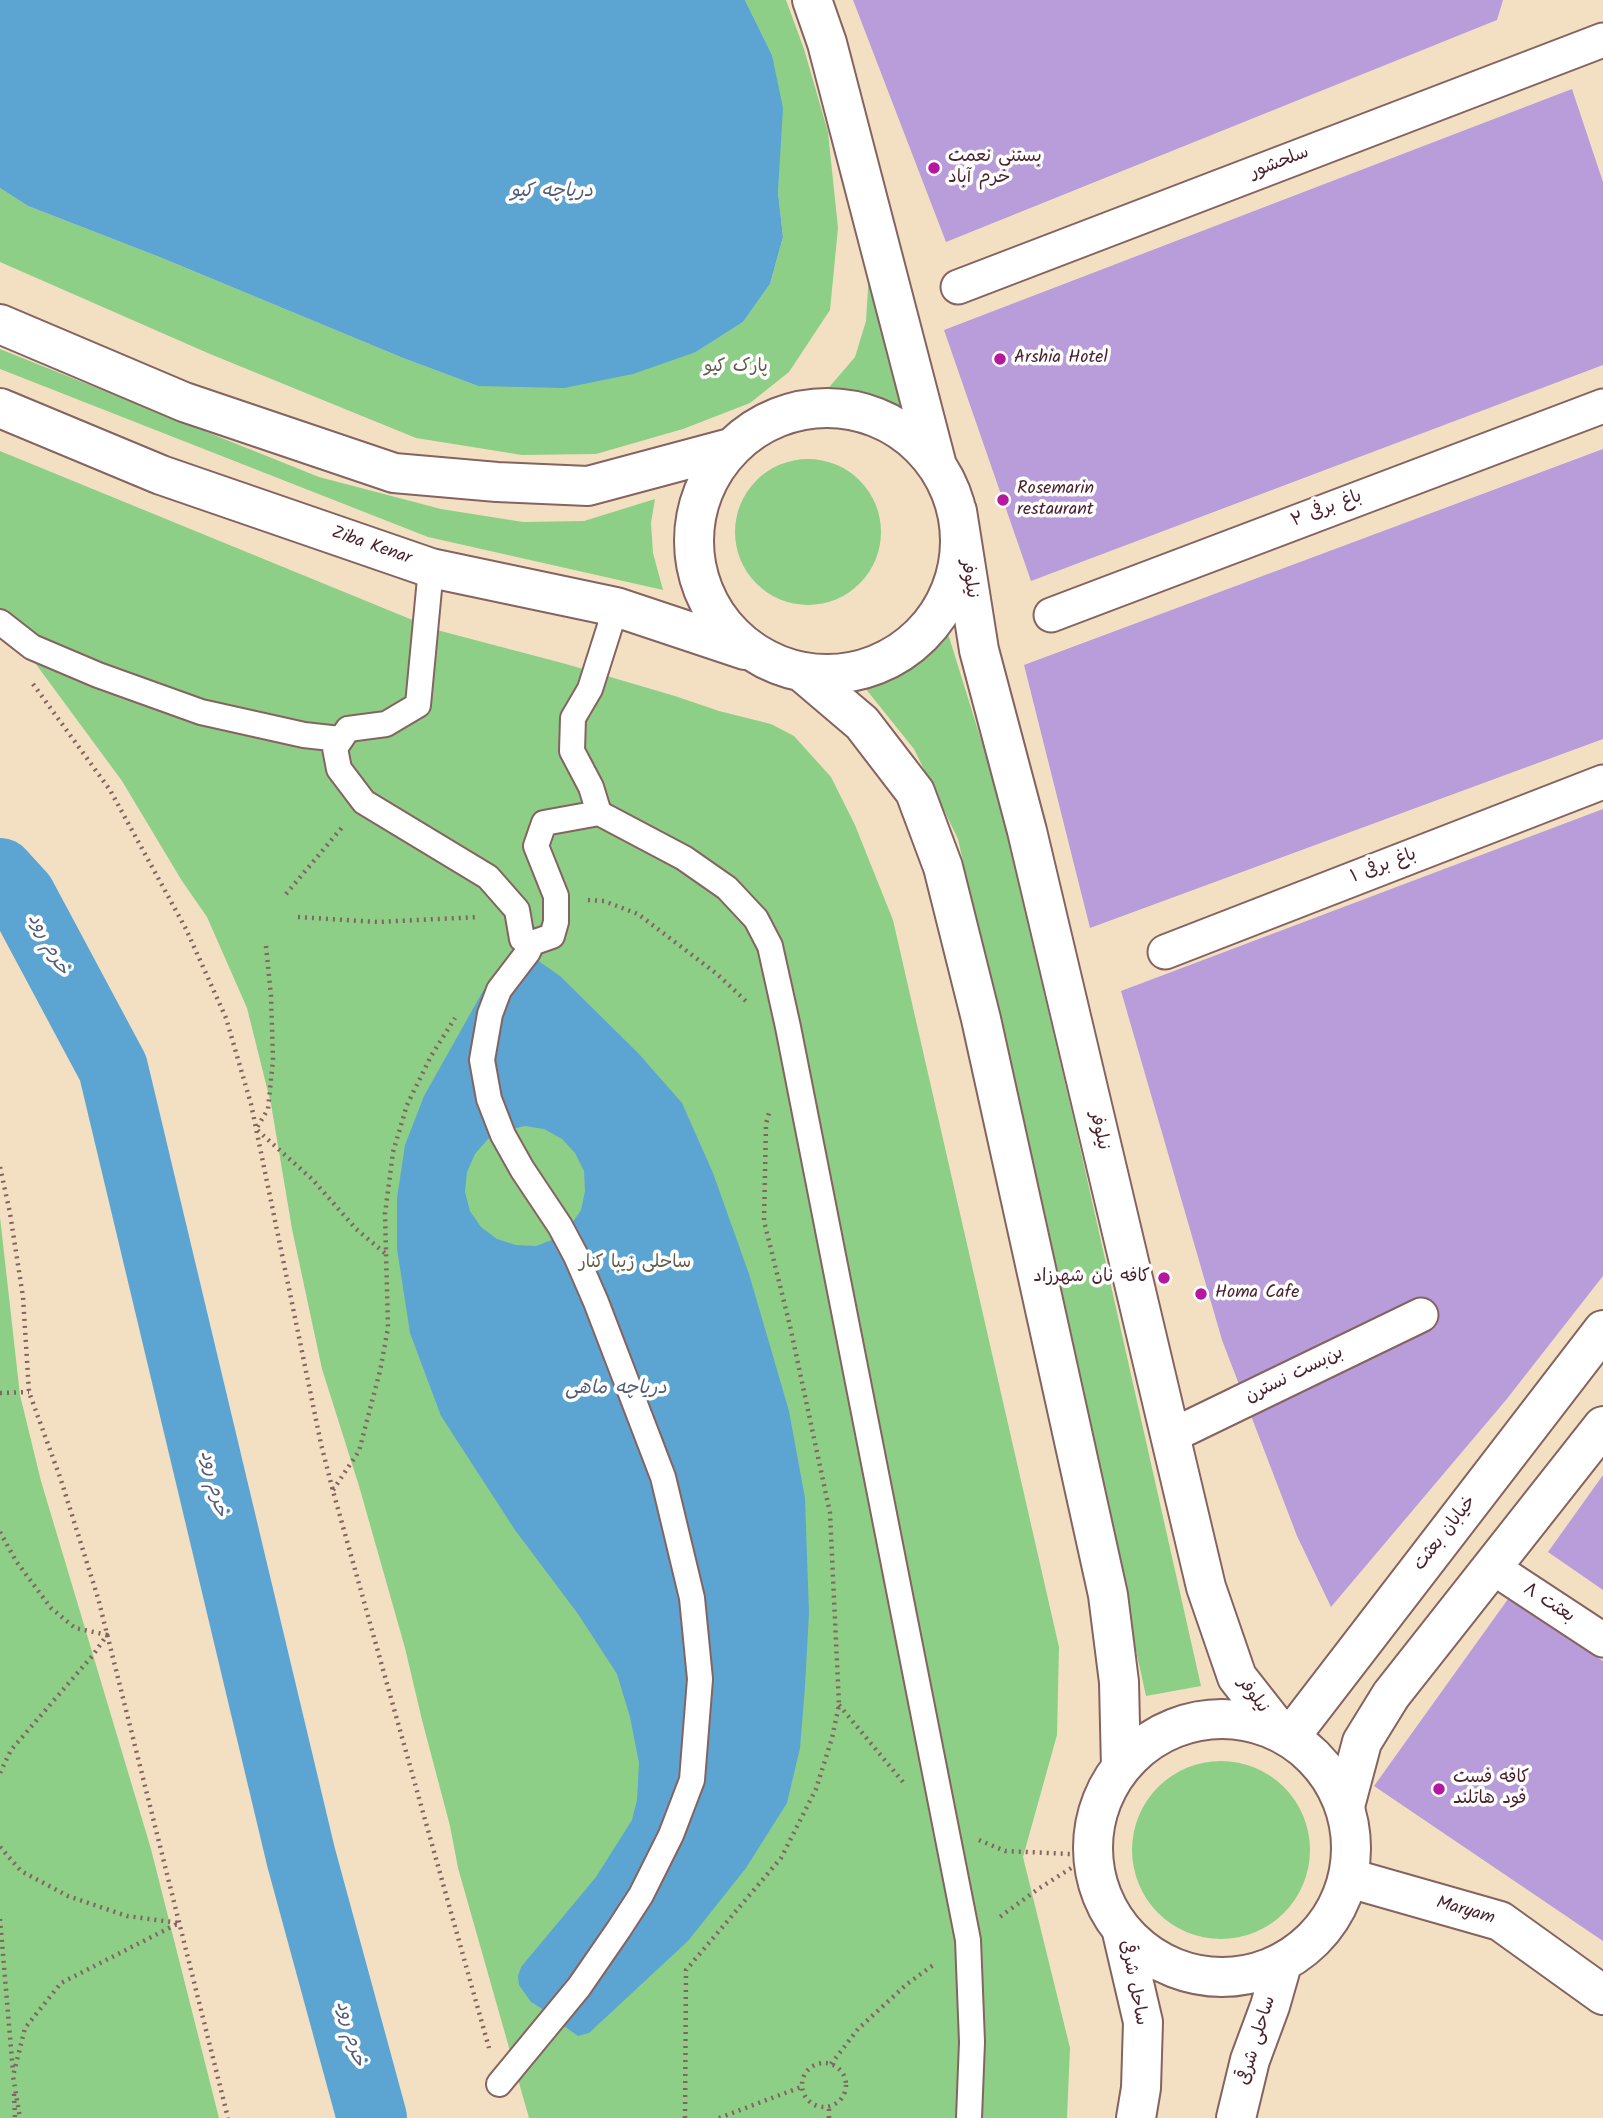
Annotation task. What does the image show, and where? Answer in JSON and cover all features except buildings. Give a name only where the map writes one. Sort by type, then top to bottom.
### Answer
[{"type":"main road","points":[[812,0],[827,44],[936,464]]},
{"type":"main road","points":[[0,324],[184,402],[394,473],[588,486],[730,448]]},
{"type":"main road","name":"Ziba Kenar","points":[[0,408],[161,475],[431,568],[617,607],[754,653]]},
{"type":"main road","points":[[838,408],[876,417],[910,436],[936,464],[949,487],[957,511],[960,555],[948,597],[923,633],[888,659],[846,673],[802,672],[777,665],[754,653],[724,627],[704,594],[694,556],[695,516],[708,480],[730,448],[746,435],[763,424],[799,410],[838,408]]},
{"type":"main road","name":"نیلوفر","points":[[957,511],[979,650],[1027,831],[1206,1587],[1237,1677],[1285,1735]]},
{"type":"main road","points":[[802,672],[862,723],[915,792],[943,867],[981,1019],[1108,1595],[1119,1682],[1121,1768]]},
{"type":"main road","name":"خیابان بعثت","points":[[1285,1735],[1603,1330]]},
{"type":"main road","points":[[1345,1806],[1362,1742],[1391,1695],[1603,1426]]},
{"type":"main road","points":[[1213,1719],[1253,1722],[1285,1735],[1313,1756],[1332,1779],[1345,1806],[1352,1843],[1349,1878],[1335,1913],[1312,1942],[1282,1964],[1240,1977],[1196,1976],[1155,1960],[1122,1932],[1100,1896],[1092,1855],[1096,1814],[1113,1777],[1140,1748],[1174,1728],[1213,1719]]},
{"type":"main road","name":"Maryam","points":[[1349,1878],[1500,1921],[1603,1995]]},
{"type":"main road","name":"ساحل شرقی","points":[[1122,1932],[1143,2022],[1141,2088],[1136,2118]]},
{"type":"main road","name":"ساحلی شرقی","points":[[1236,2118],[1250,2060],[1282,1964]]},
{"type":"street","name":"سلحشور","points":[[958,287],[1603,40]]},
{"type":"street","name":"باغ برفی ۲","points":[[1051,615],[1603,406]]},
{"type":"street","points":[[431,568],[418,705],[386,724],[348,729],[335,748],[340,769],[364,802],[488,877],[517,910],[522,939],[530,947]]},
{"type":"street","points":[[599,813],[591,787],[572,751],[573,718],[590,690],[617,607]]},
{"type":"street","points":[[0,622],[32,647],[98,675],[201,712],[304,735],[341,739]]},
{"type":"street","name":"باغ برفی ۱","points":[[1165,952],[1603,782]]},
{"type":"street","points":[[499,2084],[579,1987],[640,1895],[671,1835],[692,1780],[700,1679],[692,1598],[663,1478],[596,1302],[560,1226],[503,1135],[489,1099],[482,1060],[490,1014],[499,990],[530,947],[552,936],[556,922],[556,896],[536,846],[544,823],[599,813],[684,858],[727,888],[756,919],[769,946],[788,1027],[968,1940],[972,2042],[969,2118]]},
{"type":"street","name":"بن‌بست نسترن","points":[[1169,1437],[1421,1315]]},
{"type":"street","name":"بعثت ۸","points":[[1492,1567],[1603,1640]]},
{"type":"path","points":[[28,677],[110,790],[186,929],[226,1018],[251,1104],[333,1491],[499,2084]]},
{"type":"path","points":[[286,894],[364,802]]},
{"type":"path","points":[[556,896],[604,901],[638,914],[717,974],[760,1013],[788,1027]]},
{"type":"path","points":[[299,917],[377,922],[494,917],[517,910]]},
{"type":"path","points":[[256,1129],[268,1109],[273,1060],[266,946]]},
{"type":"path","points":[[333,1491],[359,1451],[388,1328],[385,1214],[393,1152],[407,1105],[431,1056],[461,1009]]},
{"type":"path","points":[[685,2118],[686,1970],[781,1858],[817,1789],[839,1705],[830,1513],[790,1326],[764,1221],[766,1124],[772,1100]]},
{"type":"path","points":[[256,1129],[312,1179],[356,1229],[388,1255]]},
{"type":"path","points":[[0,1167],[23,1297],[29,1392],[61,1480],[98,1598],[228,2118]]},
{"type":"path","points":[[0,1393],[29,1392]]},
{"type":"path","points":[[0,1532],[16,1561],[51,1608],[75,1628],[107,1635]]},
{"type":"path","points":[[0,1773],[11,1751],[107,1635]]},
{"type":"path","points":[[0,1847],[21,1871],[68,1896],[127,1916],[179,1923]]},
{"type":"path","points":[[0,1919],[15,2118]]},
{"type":"path","points":[[20,2118],[13,2076],[25,2028],[61,1983],[179,1923]]},
{"type":"path","points":[[825,2062],[837,2066],[845,2076],[846,2089],[840,2100],[829,2107],[816,2106],[806,2098],[801,2087],[804,2074],[813,2065],[825,2062]]},
{"type":"path","points":[[719,2118],[801,2087]]},
{"type":"path","points":[[829,2107],[829,2118]]},
{"type":"green space","name":"پارک کیو","points":[[745,0],[786,0],[804,49],[828,132],[838,228],[830,310],[789,372],[750,403],[683,429],[596,454],[522,455],[416,438],[210,354],[0,262],[0,188],[28,206],[478,386],[696,352],[743,322],[770,284],[783,237],[778,192],[779,156],[772,55]]},
{"type":"green space","points":[[871,238],[901,412],[878,400],[825,392],[855,357],[866,321]]},
{"type":"green space","points":[[0,349],[319,477],[441,509],[523,522],[584,521],[655,499],[651,523],[653,553],[663,590],[428,537],[0,369]]},
{"type":"green space","name":"ساحلی زیبا کنار","points":[[0,451],[437,630],[566,664],[719,711],[771,724],[794,736],[831,777],[855,825],[893,920],[1059,1647],[1057,1735],[1023,1857],[1070,2048],[1067,2118],[529,2118],[458,1868],[405,1648],[359,1486],[322,1369],[292,1229],[271,1104],[247,1008],[207,917],[182,881],[122,781],[24,648],[0,626]]},
{"type":"green space","points":[[808,459],[836,464],[860,480],[876,504],[881,532],[876,560],[860,584],[836,600],[808,605],[780,600],[756,584],[740,560],[735,532],[740,504],[756,480],[780,464]]},
{"type":"green space","points":[[945,624],[996,788],[1201,1686],[1146,1696],[958,839],[914,749],[857,678],[896,667],[921,650]]},
{"type":"green space","points":[[0,1217],[20,1395],[41,1481],[151,1849],[219,2118],[0,2118]]},
{"type":"green space","points":[[1221,1761],[1255,1768],[1284,1787],[1303,1816],[1310,1850],[1303,1884],[1284,1913],[1255,1932],[1221,1939],[1187,1932],[1158,1913],[1139,1884],[1132,1850],[1139,1816],[1158,1787],[1187,1768]]},
{"type":"water","name":"دریاچه کیو","points":[[0,0],[745,0],[772,55],[783,108],[778,192],[783,237],[770,284],[743,322],[696,352],[633,374],[564,388],[478,386],[28,206],[0,188]]},
{"type":"water","name":"دریاچه ماهی","points":[[511,960],[537,960],[560,976],[639,1054],[682,1103],[713,1173],[749,1274],[789,1411],[805,1498],[809,1613],[805,1687],[800,1748],[787,1803],[746,1868],[688,1941],[589,2033],[578,2036],[564,2026],[562,2016],[531,2002],[519,1985],[518,1976],[521,1967],[596,1877],[632,1820],[637,1800],[639,1763],[630,1717],[617,1674],[578,1614],[515,1530],[441,1416],[410,1333],[397,1249],[397,1198],[405,1145],[424,1096],[483,991]],"holes":[[[525,1126],[544,1129],[562,1139],[575,1153],[584,1171],[585,1191],[581,1210],[570,1226],[554,1239],[536,1246],[516,1245],[497,1239],[481,1227],[470,1211],[465,1192],[467,1172],[475,1154],[488,1139],[500,1132]]]},
{"type":"waterway","name":"خرم رود","points":[[0,873],[21,896],[113,1068],[301,1857],[372,2118]]},
{"type":"place","name":"بستنی نعمت خرم آباد","points":[[934,168]]},
{"type":"place","name":"Arshia Hotel","points":[[1000,359]]},
{"type":"place","name":"Rosemarin restaurant","points":[[1003,500]]},
{"type":"place","name":"کافه نان شهرزاد","points":[[1164,1278]]},
{"type":"place","name":"Homa Cafe","points":[[1201,1294]]},
{"type":"place","name":"کافه فست فود هاتلند","points":[[1439,1789]]}]
